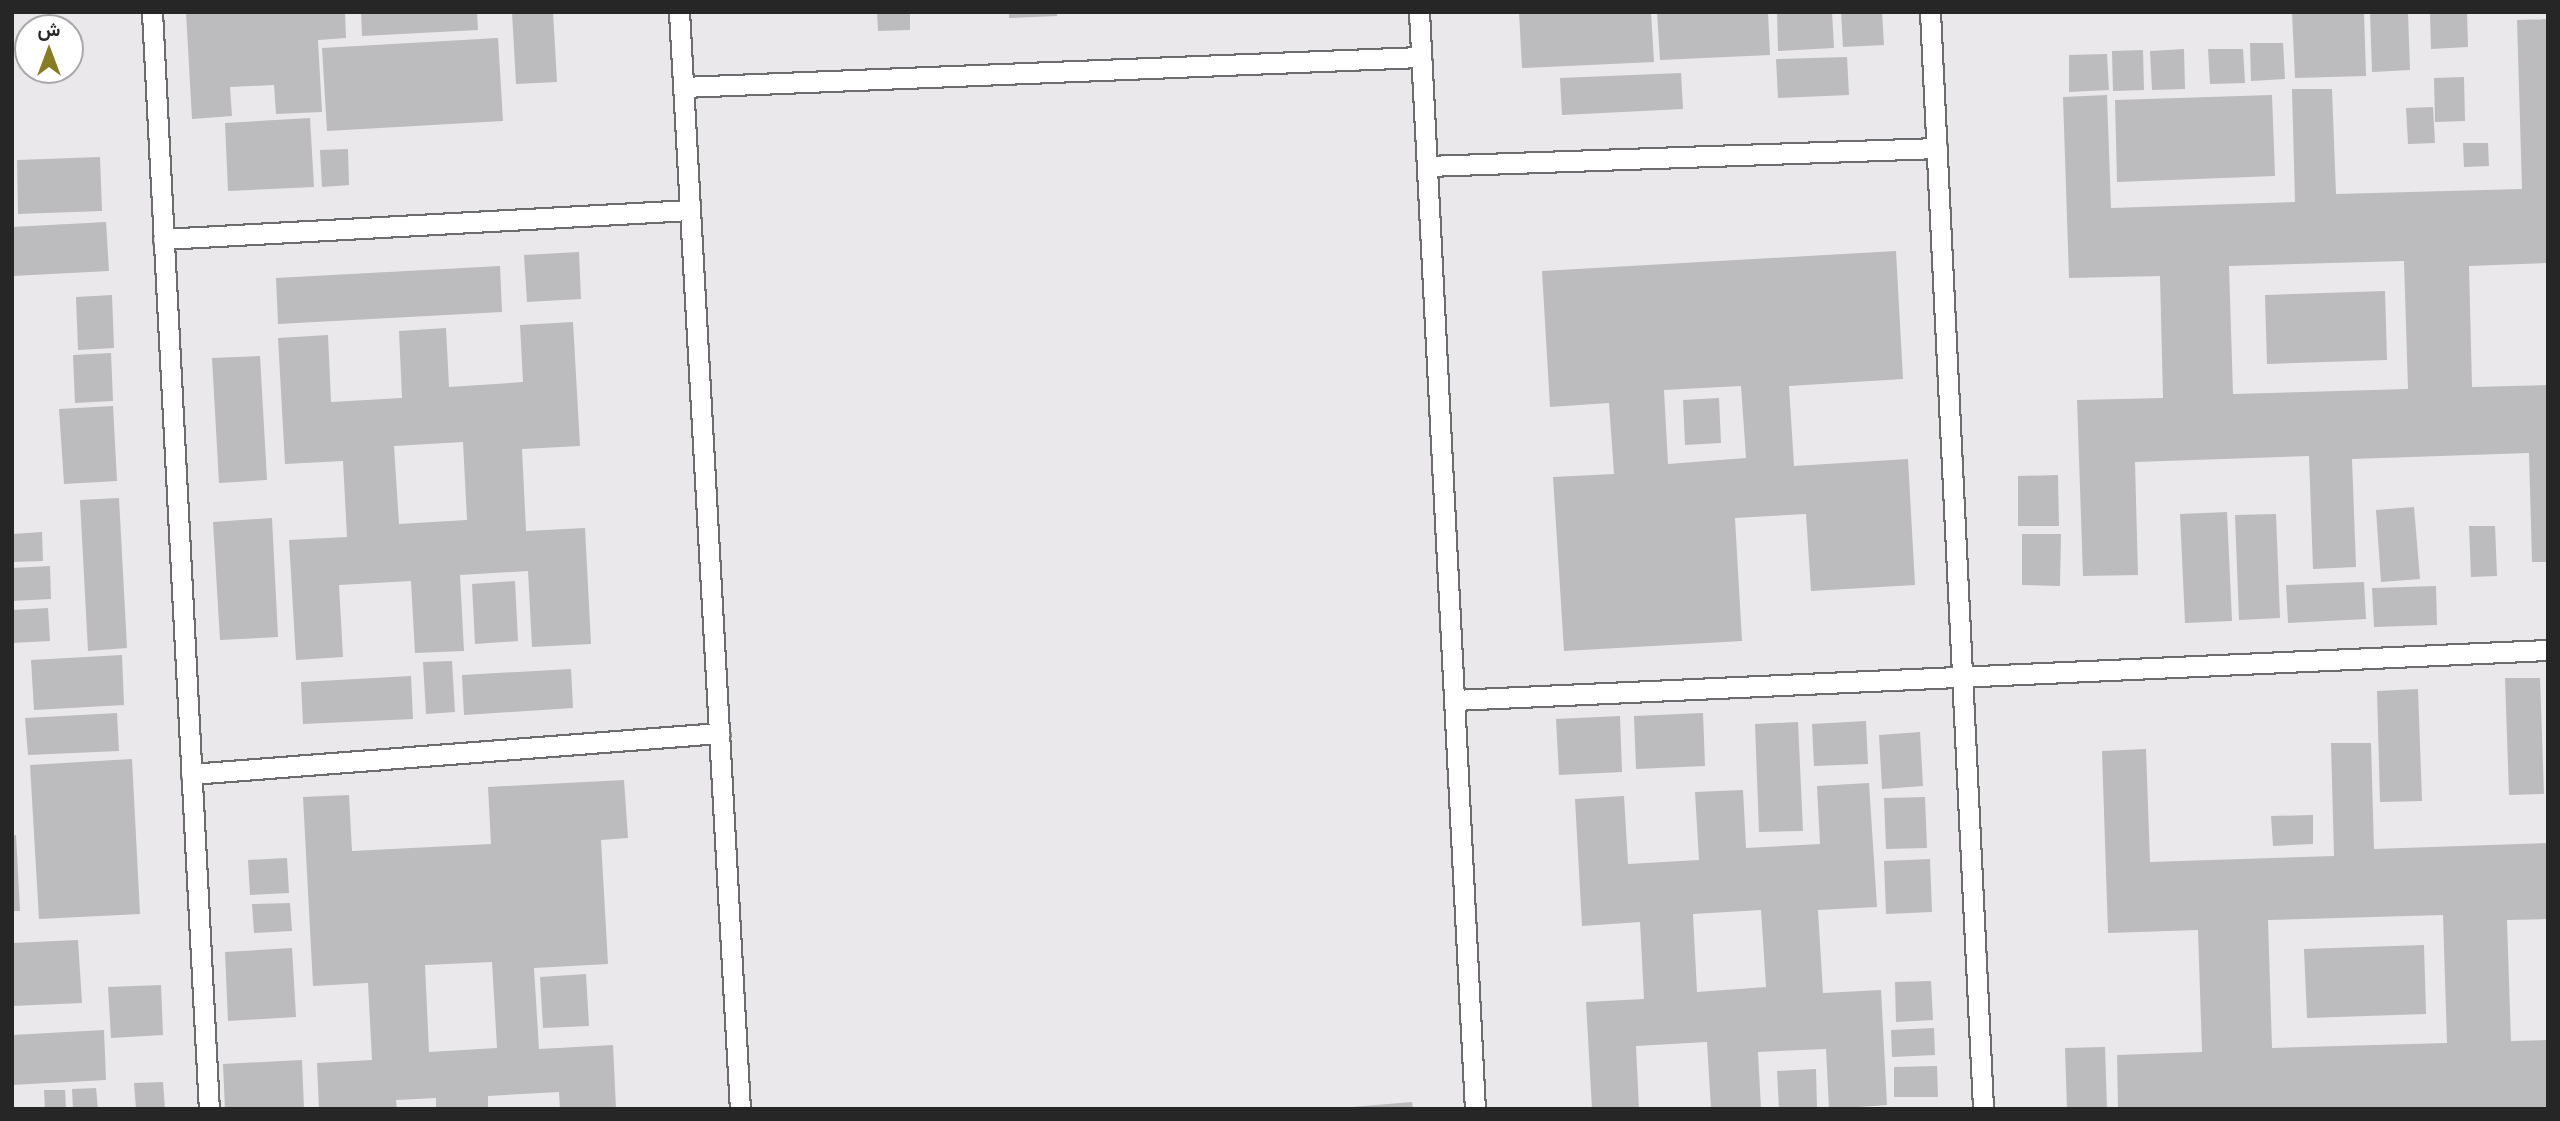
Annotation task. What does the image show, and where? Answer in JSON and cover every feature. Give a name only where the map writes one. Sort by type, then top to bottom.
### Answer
[{"type":"lane","points":[[152,12],[209,1109]]},
{"type":"lane","points":[[679,12],[740,1109]]},
{"type":"lane","points":[[1419,12],[1475,1109]]},
{"type":"lane","points":[[1930,12],[1983,1109]]},
{"type":"lane","points":[[683,87],[1421,57]]},
{"type":"lane","points":[[1427,166],[1937,148]]},
{"type":"lane","points":[[163,239],[690,210]]},
{"type":"lane","points":[[1454,699],[2548,650]]},
{"type":"lane","points":[[191,774],[719,733]]},
{"type":"building","points":[[186,12],[345,12],[346,38],[318,40],[322,112],[276,114],[274,85],[230,87],[232,116],[192,119]]},
{"type":"building","points":[[361,12],[477,12],[478,30],[362,36]]},
{"type":"building","points":[[512,12],[553,12],[557,82],[516,84]]},
{"type":"building","points":[[877,12],[910,12],[910,30],[878,31]]},
{"type":"building","points":[[1009,12],[1057,12],[1057,16],[1009,18]]},
{"type":"building","points":[[1519,12],[1651,12],[1654,62],[1522,68]]},
{"type":"building","points":[[1657,12],[1768,12],[1770,55],[1660,60]]},
{"type":"building","points":[[1777,12],[1832,12],[1834,48],[1778,51]]},
{"type":"building","points":[[1841,12],[1882,12],[1884,45],[1843,47]]},
{"type":"building","points":[[2292,12],[2364,12],[2366,76],[2295,78]]},
{"type":"building","points":[[2370,12],[2408,12],[2410,70],[2372,72]]},
{"type":"building","points":[[2430,12],[2467,12],[2468,47],[2431,49]]},
{"type":"building","points":[[2548,19],[2548,263],[2469,266],[2472,387],[2548,385],[2548,562],[2532,562],[2529,453],[2352,459],[2356,567],[2313,569],[2309,456],[2135,462],[2138,575],[2083,576],[2077,400],[2163,398],[2160,276],[2069,278],[2063,97],[2107,95],[2111,208],[2295,202],[2292,89],[2332,89],[2336,194],[2522,189],[2517,20]],"holes":[[[2404,261],[2408,389],[2233,394],[2229,266]]]},
{"type":"building","points":[[498,38],[503,121],[327,131],[322,48]]},
{"type":"building","points":[[2250,43],[2283,43],[2285,79],[2251,81]]},
{"type":"building","points":[[2184,49],[2185,89],[2152,90],[2150,51]]},
{"type":"building","points":[[2208,49],[2243,49],[2245,83],[2210,84]]},
{"type":"building","points":[[2143,50],[2144,90],[2113,91],[2112,51]]},
{"type":"building","points":[[2107,54],[2109,90],[2069,92],[2069,55]]},
{"type":"building","points":[[1847,57],[1849,95],[1778,98],[1776,59]]},
{"type":"building","points":[[1681,73],[1683,109],[1562,115],[1560,78]]},
{"type":"building","points":[[2464,77],[2465,121],[2435,122],[2434,78]]},
{"type":"building","points":[[2272,95],[2275,176],[2117,182],[2115,100]]},
{"type":"building","points":[[2433,107],[2435,143],[2408,144],[2406,108]]},
{"type":"building","points":[[310,118],[314,187],[228,191],[225,123]]},
{"type":"building","points":[[2463,143],[2488,143],[2489,166],[2464,167]]},
{"type":"building","points":[[348,149],[349,185],[322,187],[320,150]]},
{"type":"building","points":[[100,157],[102,211],[18,214],[17,160]]},
{"type":"building","points":[[106,222],[109,271],[12,276],[12,227]]},
{"type":"building","points":[[1896,251],[1903,379],[1789,386],[1794,466],[1908,459],[1915,585],[1811,591],[1806,514],[1735,518],[1742,641],[1564,651],[1553,477],[1614,474],[1609,403],[1550,407],[1542,271]],"holes":[[[1741,386],[1746,458],[1668,464],[1664,390]]]},
{"type":"building","points":[[579,252],[581,299],[527,302],[524,255]]},
{"type":"building","points":[[500,266],[502,312],[278,324],[276,278]]},
{"type":"building","points":[[2385,291],[2387,360],[2267,364],[2265,295]]},
{"type":"building","points":[[112,295],[114,348],[78,350],[76,297]]},
{"type":"building","points":[[573,322],[580,446],[522,449],[526,531],[585,528],[591,644],[532,647],[528,571],[460,575],[464,651],[415,653],[411,581],[339,585],[343,657],[296,660],[289,540],[347,537],[343,461],[285,464],[278,338],[328,335],[331,402],[402,398],[399,331],[446,328],[449,387],[523,382],[520,325]],"holes":[[[463,442],[467,520],[399,524],[394,446]]]},
{"type":"building","points":[[111,353],[113,401],[75,403],[73,355]]},
{"type":"building","points":[[260,356],[267,480],[219,483],[212,358]]},
{"type":"building","points":[[1719,398],[1721,443],[1685,445],[1683,400]]},
{"type":"building","points":[[113,406],[117,481],[64,484],[59,409]]},
{"type":"building","points":[[2058,475],[2059,526],[2018,526],[2018,476]]},
{"type":"building","points":[[119,498],[127,648],[88,651],[80,500]]},
{"type":"building","points":[[2414,507],[2420,579],[2381,582],[2376,510]]},
{"type":"building","points":[[2227,512],[2232,621],[2185,623],[2180,514]]},
{"type":"building","points":[[2276,514],[2280,618],[2239,620],[2235,515]]},
{"type":"building","points":[[272,518],[278,637],[220,640],[213,522]]},
{"type":"building","points":[[2469,526],[2495,526],[2497,576],[2471,577]]},
{"type":"building","points":[[42,532],[43,561],[12,562],[12,534]]},
{"type":"building","points":[[2022,534],[2061,534],[2060,586],[2022,585]]},
{"type":"building","points":[[50,566],[51,599],[12,601],[12,568]]},
{"type":"building","points":[[515,581],[518,641],[475,644],[472,584]]},
{"type":"building","points":[[2364,582],[2366,619],[2288,623],[2286,585]]},
{"type":"building","points":[[2436,586],[2437,625],[2374,627],[2372,588]]},
{"type":"building","points":[[48,608],[50,641],[12,643],[12,610]]},
{"type":"building","points":[[122,655],[124,705],[34,710],[31,660]]},
{"type":"building","points":[[452,661],[455,712],[426,714],[423,662]]},
{"type":"building","points":[[571,669],[573,708],[464,715],[462,675]]},
{"type":"building","points":[[411,676],[413,719],[303,724],[301,682]]},
{"type":"building","points":[[2505,678],[2540,678],[2544,794],[2509,795]]},
{"type":"building","points":[[2418,689],[2422,801],[2380,802],[2377,691]]},
{"type":"building","points":[[117,713],[119,751],[28,755],[25,718]]},
{"type":"building","points":[[1703,713],[1705,766],[1636,769],[1634,716]]},
{"type":"building","points":[[1620,716],[1622,772],[1559,775],[1556,719]]},
{"type":"building","points":[[1866,721],[1868,764],[1814,766],[1812,724]]},
{"type":"building","points":[[1798,722],[1803,831],[1759,832],[1755,724]]},
{"type":"building","points":[[1920,732],[1923,786],[1882,789],[1879,735]]},
{"type":"building","points":[[2331,743],[2371,743],[2374,849],[2548,843],[2548,919],[2507,920],[2511,1041],[2548,1040],[2548,1108],[2118,1109],[2117,1055],[2202,1052],[2198,930],[2108,933],[2102,751],[2146,749],[2150,862],[2334,856]],"holes":[[[2443,915],[2447,1043],[2272,1048],[2268,920]]]},
{"type":"building","points":[[132,759],[140,914],[39,919],[30,765]]},
{"type":"building","points":[[624,780],[628,838],[601,840],[608,964],[534,968],[539,1049],[613,1045],[616,1109],[560,1109],[559,1092],[488,1096],[488,1109],[436,1109],[436,1098],[396,1100],[397,1109],[319,1109],[317,1063],[372,1060],[368,983],[313,986],[303,797],[349,795],[352,851],[491,844],[488,787]],"holes":[[[492,962],[497,1048],[429,1052],[425,965]]]},
{"type":"building","points":[[1869,783],[1877,907],[1818,910],[1823,993],[1881,990],[1887,1105],[1829,1109],[1826,1049],[1758,1052],[1761,1109],[1711,1109],[1707,1042],[1636,1046],[1639,1109],[1592,1109],[1586,1002],[1644,999],[1640,922],[1582,926],[1575,799],[1624,796],[1628,864],[1699,860],[1695,792],[1743,790],[1746,848],[1820,844],[1817,786]],"holes":[[[1761,910],[1766,987],[1697,992],[1693,914]]]},
{"type":"building","points":[[1925,797],[1927,848],[1886,849],[1884,798]]},
{"type":"building","points":[[2313,815],[2313,844],[2273,846],[2271,816]]},
{"type":"building","points":[[16,835],[20,911],[12,911],[12,836]]},
{"type":"building","points":[[287,858],[289,893],[250,895],[248,860]]},
{"type":"building","points":[[1930,859],[1932,912],[1886,914],[1884,861]]},
{"type":"building","points":[[290,903],[292,931],[254,933],[252,904]]},
{"type":"building","points":[[78,940],[82,1003],[12,1006],[12,943]]},
{"type":"building","points":[[2424,945],[2426,1014],[2307,1018],[2304,949]]},
{"type":"building","points":[[292,948],[296,1017],[228,1021],[225,952]]},
{"type":"building","points":[[586,974],[589,1026],[543,1028],[540,977]]},
{"type":"building","points":[[1931,981],[1933,1020],[1896,1022],[1895,982]]},
{"type":"building","points":[[161,985],[163,1035],[111,1038],[108,987]]},
{"type":"building","points":[[1934,1028],[1935,1055],[1892,1057],[1891,1030]]},
{"type":"building","points":[[104,1030],[106,1080],[12,1085],[12,1035]]},
{"type":"building","points":[[2105,1047],[2107,1109],[2067,1109],[2065,1048]]},
{"type":"building","points":[[302,1060],[304,1109],[225,1109],[223,1064]]},
{"type":"building","points":[[1937,1066],[1938,1097],[1894,1097],[1894,1067]]},
{"type":"building","points":[[1816,1069],[1817,1109],[1779,1109],[1777,1071]]},
{"type":"building","points":[[163,1082],[165,1109],[136,1109],[134,1083]]},
{"type":"building","points":[[96,1088],[98,1109],[73,1109],[72,1089]]},
{"type":"building","points":[[44,1090],[65,1090],[66,1109],[45,1109]]},
{"type":"building","points":[[1412,1102],[1413,1109],[1352,1109],[1352,1107]]}]
